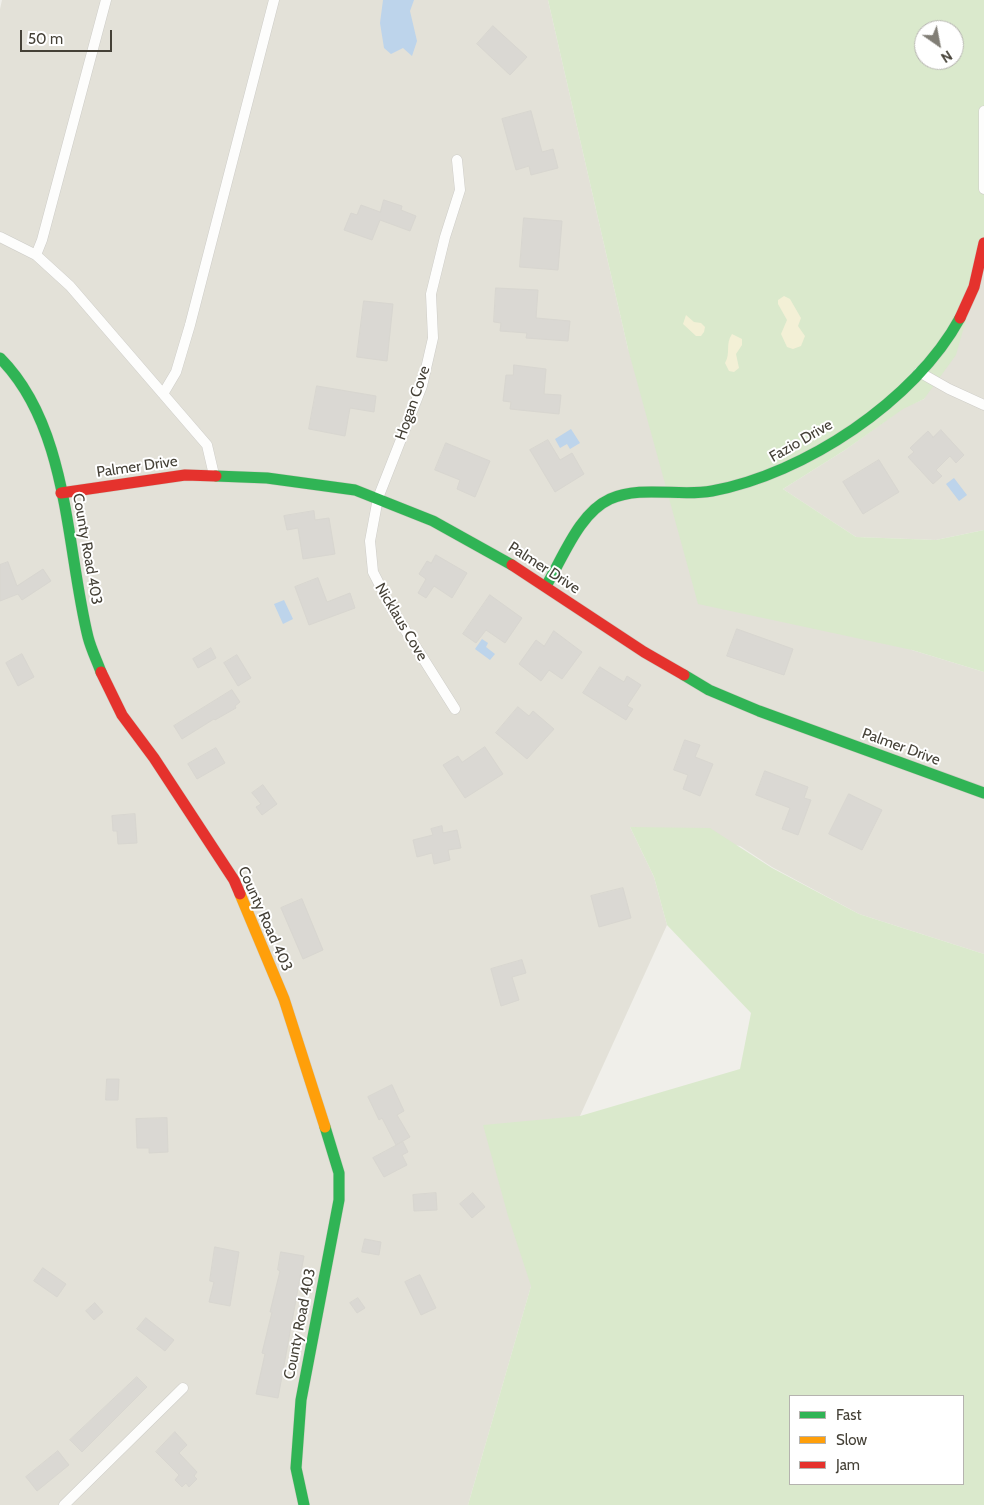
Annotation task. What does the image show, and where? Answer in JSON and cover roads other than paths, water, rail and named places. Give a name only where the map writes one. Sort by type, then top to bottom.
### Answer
[{"type":"street","points":[[36,255],[42,240],[106,0]]},
{"type":"street","points":[[163,394],[176,372],[190,326],[274,0]]},
{"type":"street","points":[[984,111],[984,189]]},
{"type":"street","name":"Hogan Cove","points":[[378,498],[422,386],[433,338],[431,294],[444,237],[460,190],[457,160]]},
{"type":"street","points":[[0,237],[36,255],[70,286],[207,445],[214,475]]},
{"type":"street","name":"Fazio Drive","points":[[546,586],[587,519],[611,498],[703,492],[776,474],[856,426],[936,355],[960,319],[968,300],[984,243]]},
{"type":"street","name":"County Road 403","points":[[0,358],[11,369],[37,415],[52,449],[88,638],[104,679],[122,715],[154,758],[234,880],[284,999],[339,1173],[339,1200],[301,1400],[296,1468],[304,1505]]},
{"type":"street","points":[[919,372],[949,389],[984,405]]},
{"type":"street","name":"Palmer Drive","points":[[61,493],[185,475],[267,478],[317,483],[355,490],[454,531],[546,586],[644,652],[709,690],[759,711],[984,793]]},
{"type":"street","name":"Nicklaus Cove","points":[[378,498],[370,541],[372,572],[392,609],[454,709]]},
{"type":"street","points":[[64,1505],[183,1388]]},
{"type":"water","points":[[383,0],[414,0],[410,11],[417,41],[412,56],[403,48],[391,54],[384,48],[380,23]]},
{"type":"water","points":[[571,429],[580,443],[570,449],[567,444],[560,448],[555,439]]},
{"type":"water","points":[[954,478],[967,495],[959,501],[946,484]]},
{"type":"water","points":[[284,600],[293,619],[283,624],[274,604]]},
{"type":"water","points":[[482,639],[488,643],[486,647],[495,654],[490,660],[475,649]]}]
